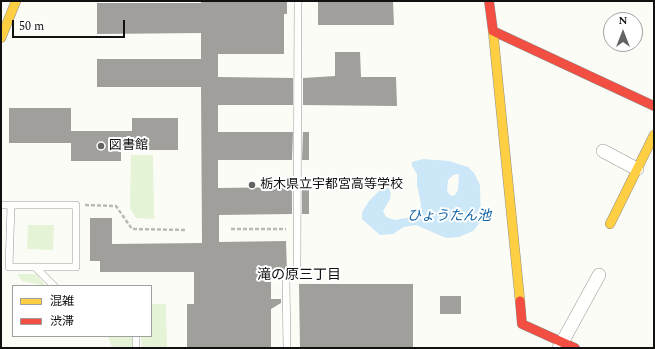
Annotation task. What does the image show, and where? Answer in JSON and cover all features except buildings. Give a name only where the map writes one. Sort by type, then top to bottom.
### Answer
[{"type":"street","points":[[1,38],[16,1]]},
{"type":"street","points":[[489,1],[522,324],[561,345],[576,348]]},
{"type":"street","points":[[493,31],[654,106]]},
{"type":"street","points":[[610,224],[654,135]]},
{"type":"street","points":[[603,151],[637,169]]},
{"type":"street","points":[[561,345],[598,275]]},
{"type":"lane","points":[[287,348],[286,281],[297,267],[298,1]]},
{"type":"lane","points":[[1,204],[76,205],[76,267],[9,267],[10,205]]},
{"type":"lane","points":[[35,267],[53,285]]},
{"type":"lane","points":[[136,337],[136,348]]},
{"type":"path","points":[[76,205],[116,206],[132,229],[187,230]]},
{"type":"path","points":[[231,229],[297,229]]},
{"type":"green space","points":[[131,155],[153,155],[154,219],[136,218],[130,208]]},
{"type":"green space","points":[[28,225],[54,225],[53,250],[27,249]]},
{"type":"green space","points":[[17,274],[36,274],[45,285],[41,285],[22,281]]},
{"type":"green space","points":[[152,304],[166,304],[167,348],[142,348],[141,337],[152,337]]},
{"type":"green space","points":[[108,337],[132,337],[132,348],[112,348]]},
{"type":"water","name":"ひょうたん池","points":[[423,159],[449,161],[468,167],[474,173],[480,185],[481,221],[473,231],[459,237],[446,238],[416,225],[404,227],[393,234],[380,235],[362,219],[362,212],[369,201],[381,189],[389,188],[391,193],[390,199],[383,211],[386,217],[395,220],[417,216],[420,211],[421,204],[417,185],[417,174],[412,166],[412,162]],"holes":[[[459,174],[458,190],[455,195],[451,196],[447,191],[448,180],[453,175]]]},
{"type":"traffic: slow","points":[[1,38],[16,1]]},
{"type":"traffic: slow","points":[[493,31],[520,301]]},
{"type":"traffic: slow","points":[[610,224],[654,135]]},
{"type":"traffic: jam","points":[[489,1],[493,31],[654,106]]},
{"type":"traffic: jam","points":[[520,301],[522,324],[575,348]]},
{"type":"place","name":"図書館","points":[[101,146]]},
{"type":"place","name":"栃木県立宇都宮高等学校","points":[[252,185]]},
{"type":"district","name":"滝の原三丁目","points":[[299,276]]}]
